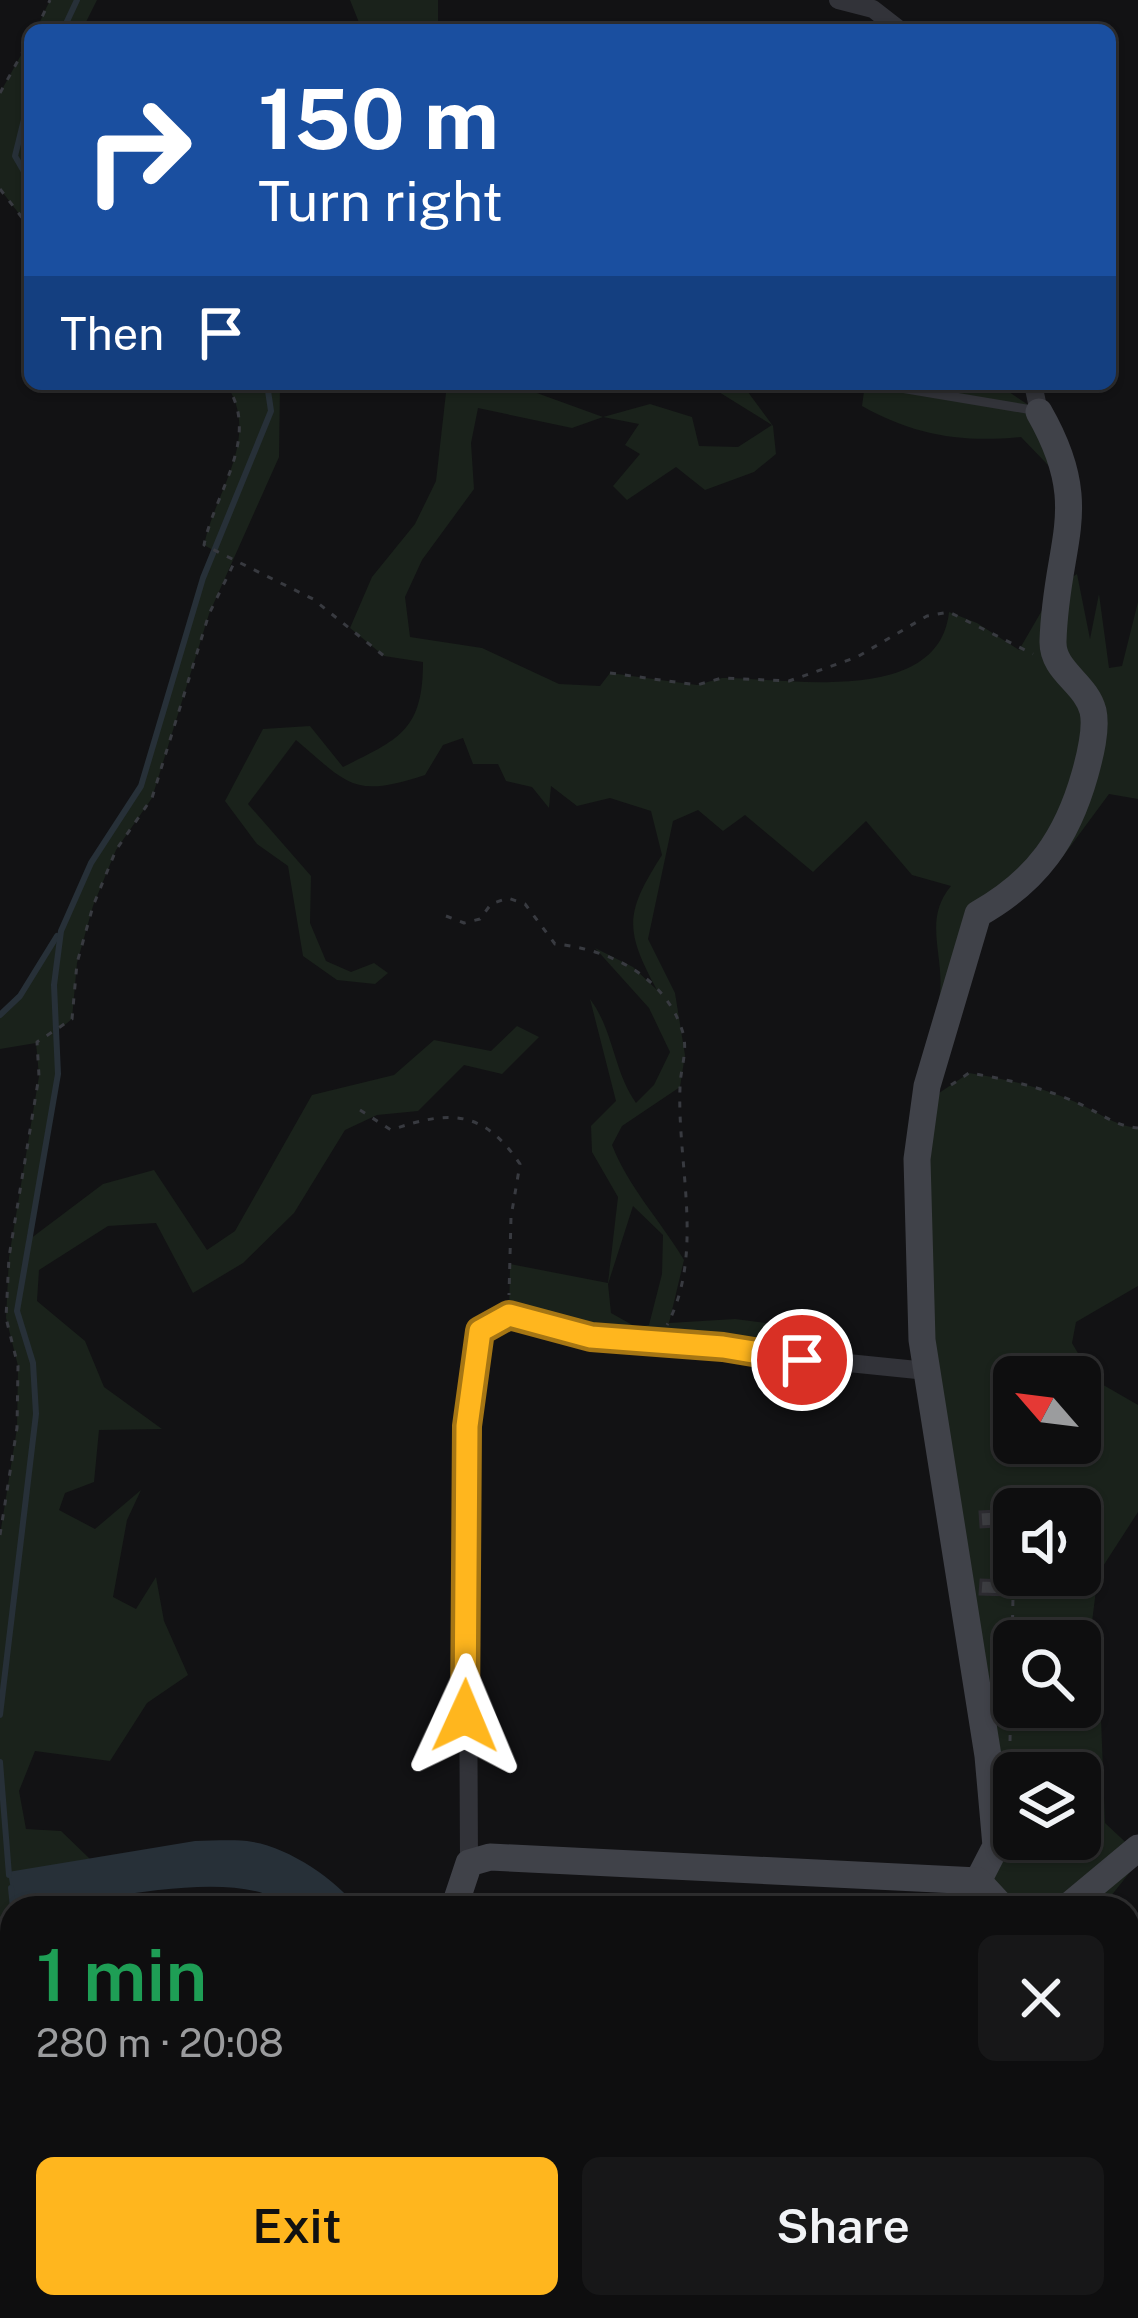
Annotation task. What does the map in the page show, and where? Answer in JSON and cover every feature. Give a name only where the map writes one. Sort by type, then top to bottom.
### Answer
[{"type":"street","points":[[838,0],[873,9],[892,24]]},
{"type":"street","points":[[978,1881],[996,1846],[988,1756],[927,1371],[919,1289],[919,1122],[978,914],[1026,882],[1059,844],[1090,757],[1093,712],[1053,650],[1055,588],[1072,490],[1063,453],[1036,398]]},
{"type":"street","points":[[458,1896],[470,1863],[465,1716],[471,1376],[480,1331],[509,1315],[591,1337],[927,1371]]},
{"type":"street","points":[[1080,1896],[1138,1848]]},
{"type":"street","points":[[470,1863],[490,1856],[978,1881],[992,1896]]},
{"type":"lane","points":[[945,390],[1036,398]]},
{"type":"path","points":[[0,93],[24,50]]},
{"type":"path","points":[[1,193],[24,221]]},
{"type":"path","points":[[229,390],[241,418],[237,454],[204,544],[314,599],[384,656]]},
{"type":"path","points":[[0,1534],[17,1428],[18,1366],[6,1318],[9,1257],[39,1076],[37,1042],[72,1019],[77,963],[93,906],[116,850],[152,798],[209,614],[236,560]]},
{"type":"path","points":[[610,673],[697,686],[722,678],[789,681],[857,657],[927,616],[949,612],[977,622],[1019,650],[1058,660]]},
{"type":"path","points":[[446,916],[464,922],[481,919],[490,904],[508,898],[525,904],[555,944],[595,948],[633,967],[660,994],[682,1032],[685,1260],[674,1312],[658,1343]]},
{"type":"path","points":[[939,1093],[969,1073],[998,1077],[1081,1104],[1119,1126],[1138,1128]]},
{"type":"path","points":[[359,1110],[391,1130],[424,1118],[464,1115],[502,1138],[520,1164],[511,1217],[509,1315]]},
{"type":"path","points":[[1008,1752],[1014,1722],[1013,1597]]},
{"type":"shaded area","points":[[50,0],[97,0],[85,24],[39,24]]},
{"type":"shaded area","points":[[350,0],[438,0],[438,24],[360,24]]},
{"type":"shaded area","points":[[24,50],[24,220],[0,189],[0,93]]},
{"type":"shaded area","points":[[229,390],[280,390],[279,457],[209,614],[152,798],[116,850],[93,906],[77,963],[72,1019],[56,1032],[58,1074],[26,1242],[103,1184],[154,1170],[207,1250],[235,1231],[312,1095],[394,1075],[434,1040],[491,1051],[517,1026],[539,1037],[502,1074],[464,1065],[418,1111],[377,1115],[345,1130],[294,1213],[243,1263],[193,1293],[156,1223],[108,1226],[39,1270],[37,1301],[85,1341],[104,1387],[162,1429],[99,1430],[94,1482],[65,1493],[59,1510],[95,1529],[141,1490],[127,1520],[113,1597],[136,1609],[156,1577],[164,1621],[188,1675],[147,1703],[110,1761],[35,1751],[19,1791],[26,1829],[61,1831],[90,1859],[9,1873],[12,1896],[0,1896],[0,1535],[17,1428],[18,1366],[6,1318],[9,1257],[39,1076],[36,1043],[0,1049],[0,1015],[20,996],[61,931],[91,863],[141,786],[213,550],[204,545],[238,444],[236,404]]},
{"type":"shaded area","points":[[446,390],[529,390],[603,417],[572,428],[478,408],[471,443],[474,489],[422,560],[405,597],[410,637],[482,648],[559,684],[600,686],[610,673],[697,685],[722,678],[856,681],[890,675],[918,662],[939,642],[949,612],[977,623],[1019,650],[1055,588],[1077,574],[1090,639],[1099,594],[1109,668],[1122,666],[1138,602],[1138,799],[1109,794],[1058,863],[978,914],[927,1085],[928,1046],[940,993],[936,924],[951,886],[912,875],[866,821],[813,872],[745,815],[723,831],[698,810],[673,821],[648,939],[675,993],[685,1055],[680,1087],[622,1126],[612,1145],[684,1260],[669,1323],[735,1319],[815,1329],[802,1360],[649,1342],[509,1315],[510,1264],[608,1283],[618,1197],[592,1152],[591,1126],[616,1101],[590,999],[636,1103],[654,1085],[670,1052],[649,1008],[595,948],[633,967],[657,990],[639,951],[633,921],[641,892],[662,855],[651,811],[610,798],[577,806],[551,786],[549,808],[532,787],[506,781],[498,764],[473,764],[463,738],[443,745],[425,775],[382,786],[342,777],[296,740],[248,804],[311,876],[310,923],[326,961],[351,972],[374,963],[388,973],[375,984],[337,980],[303,956],[288,866],[257,844],[225,801],[263,729],[310,726],[343,767],[404,730],[418,704],[423,662],[384,656],[350,628],[372,577],[415,524],[436,481]],"holes":[[[633,1206],[663,1235],[662,1274],[649,1325],[636,1327],[611,1313],[608,1284]]]},
{"type":"shaded area","points":[[716,390],[746,390],[773,426],[776,454],[754,472],[705,490],[676,467],[627,500],[613,486],[640,454],[625,445],[639,424],[603,417],[650,404],[692,417],[699,446],[738,447],[772,425]]},
{"type":"shaded area","points":[[864,390],[1006,390],[1039,412],[1072,490],[1021,437],[978,439],[919,430],[862,406]]},
{"type":"shaded area","points":[[969,1073],[1028,1085],[1138,1128],[1138,1286],[1076,1322],[1072,1343],[1080,1356],[993,1356],[993,1464],[1101,1464],[1101,1384],[1138,1405],[1138,1512],[1101,1569],[1101,1488],[993,1488],[993,1596],[1095,1596],[1092,1620],[993,1620],[993,1728],[1101,1728],[1101,1718],[1105,1823],[1135,1851],[1138,1862],[1111,1896],[992,1896],[978,1881],[993,1852],[993,1860],[1101,1860],[1101,1752],[993,1752],[993,1822],[918,1233],[939,1093]]},
{"type":"shaded area","points":[[195,1841],[246,1841],[296,1858],[347,1896],[270,1896],[198,1887],[115,1896],[12,1896],[8,1872]]},
{"type":"building","points":[[993,1511],[993,1526],[981,1527],[980,1512]]},
{"type":"building","points":[[981,1580],[993,1580],[993,1594],[980,1594]]},
{"type":"waterway","points":[[66,24],[77,0]]},
{"type":"waterway","points":[[24,119],[15,156],[24,172]]},
{"type":"waterway","points":[[0,1715],[36,1414],[33,1363],[17,1311],[58,1074],[54,985],[61,931],[91,863],[141,786],[203,578],[271,411],[268,390]]},
{"type":"waterway","points":[[0,1015],[20,996],[57,936]]},
{"type":"waterway","points":[[0,1762],[9,1875]]},
{"type":"waterway","points":[[11,1888],[12,1896]]},
{"type":"route","points":[[465,1716],[467,1426],[480,1331],[509,1315],[591,1337],[723,1347],[802,1360]]}]
